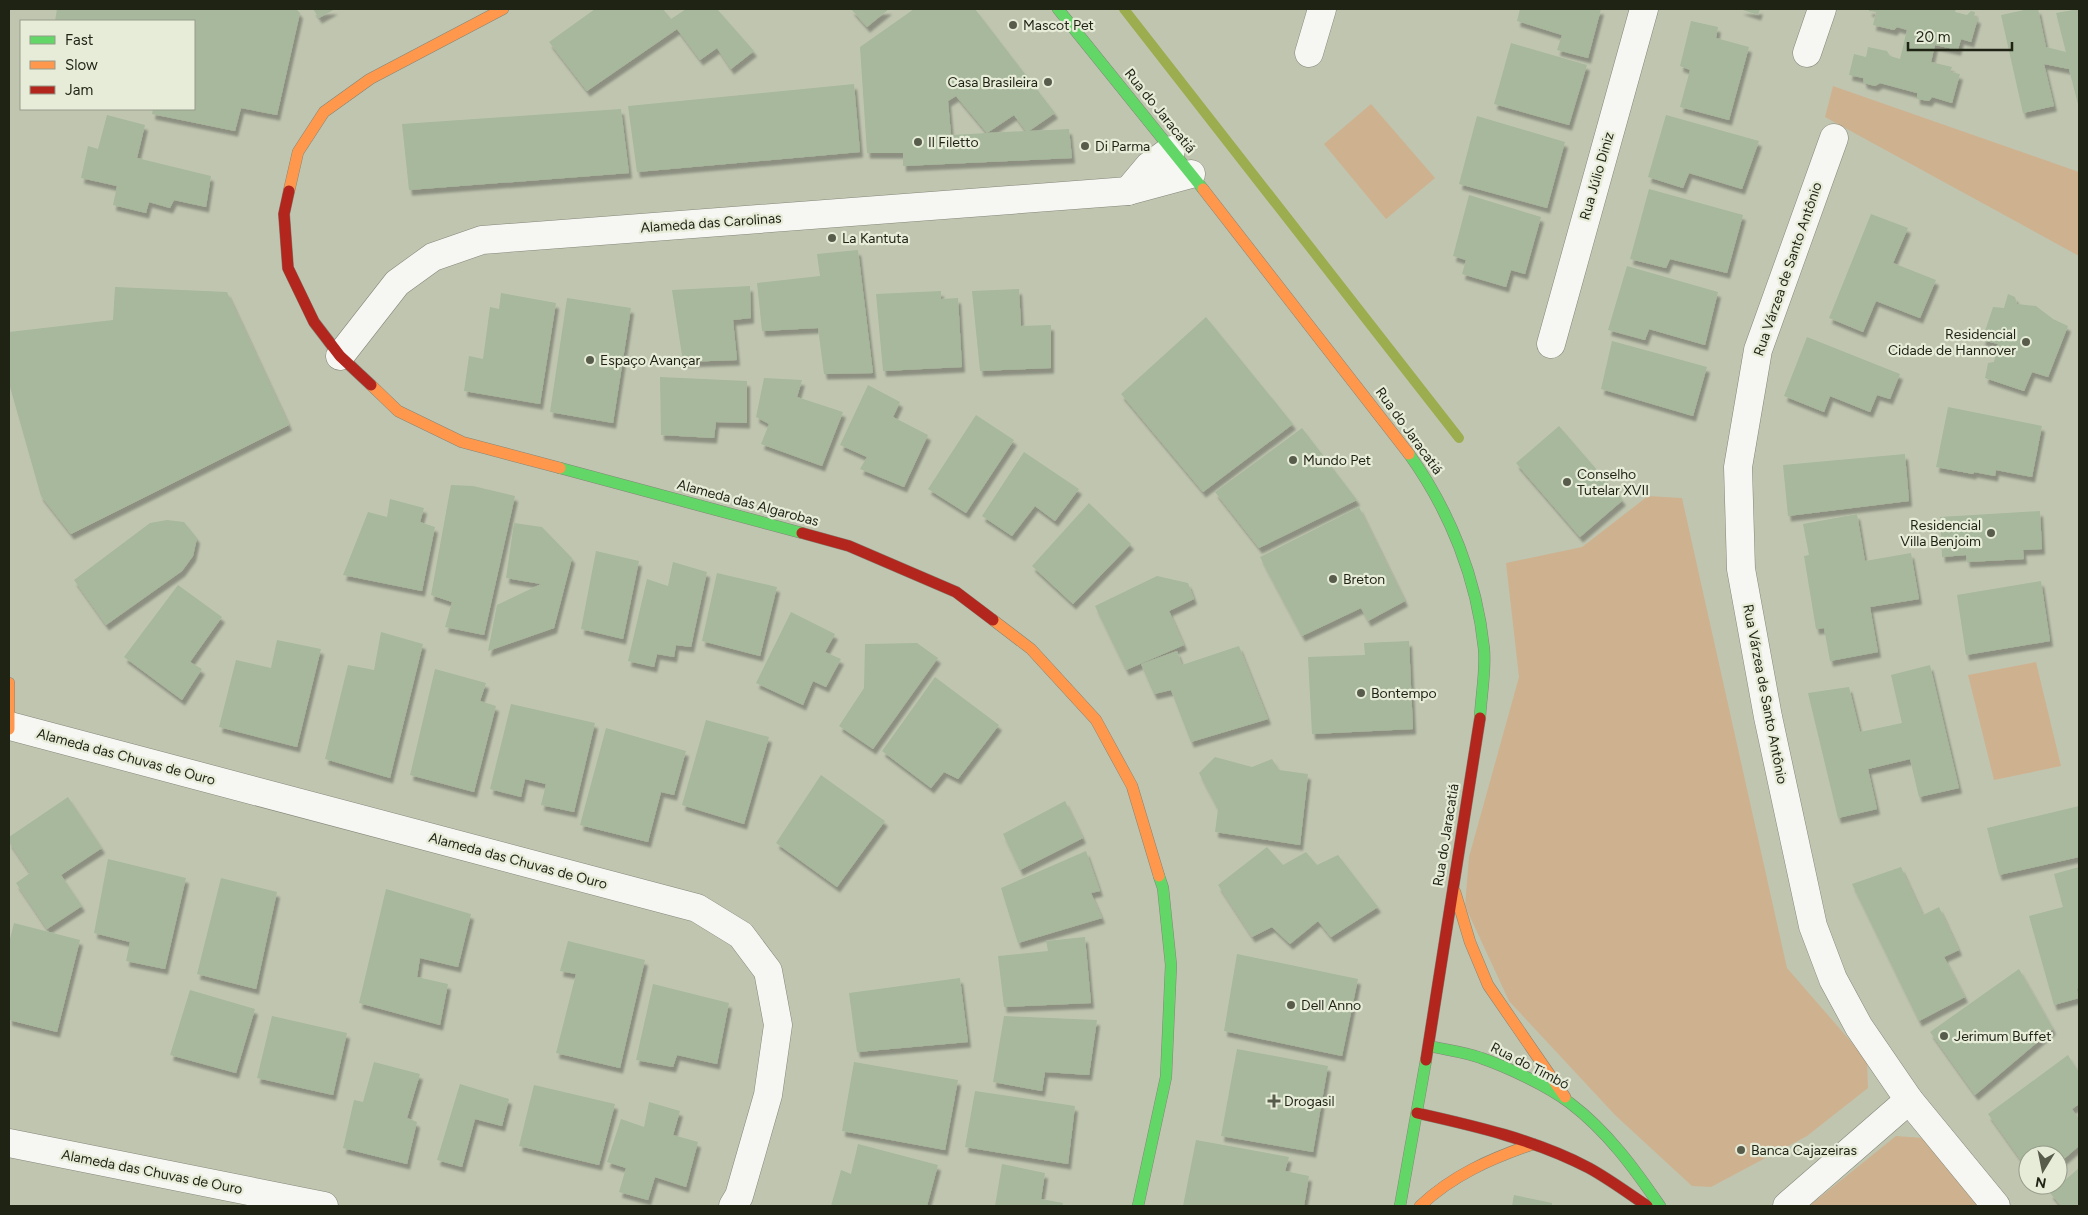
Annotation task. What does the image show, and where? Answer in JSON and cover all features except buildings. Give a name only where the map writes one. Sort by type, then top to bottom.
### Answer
[{"type":"street","name":"Alameda das Algarobas","points":[[504,9],[370,79],[324,112],[298,152],[284,214],[288,268],[314,322],[340,356],[398,411],[462,442],[849,546],[956,592],[1031,650],[1096,720],[1132,786],[1163,888],[1171,965],[1166,1077],[1138,1206]]},
{"type":"street","name":"Rua do Jaracatiá","points":[[1058,9],[1191,174],[1402,444],[1430,484],[1456,538],[1475,593],[1484,650],[1479,726],[1429,1046],[1400,1206]]},
{"type":"street","points":[[1309,54],[1322,9]]},
{"type":"street","name":"Rua Júlio Diniz","points":[[1551,344],[1644,9]]},
{"type":"street","points":[[1807,53],[1822,9]]},
{"type":"street","name":"Rua Várzea de Santo Antônio","points":[[1834,138],[1758,350],[1738,467],[1741,569],[1768,717],[1813,926],[1833,979],[1859,1027],[1909,1100],[1996,1206]]},
{"type":"street","points":[[1128,191],[1149,166],[1171,150]]},
{"type":"street","name":"Alameda das Carolinas","points":[[340,356],[397,283],[434,257],[482,240],[1128,191],[1191,174]]},
{"type":"street","points":[[9,683],[9,727]]},
{"type":"street","name":"Alameda das Chuvas de Ouro","points":[[9,727],[696,908],[741,934],[768,971],[778,1024],[768,1095],[739,1196],[733,1206]]},
{"type":"street","points":[[1453,886],[1470,942],[1488,985],[1569,1102]]},
{"type":"street","name":"Rua do Timbó","points":[[1429,1046],[1480,1057],[1521,1075],[1569,1102],[1603,1132],[1636,1171],[1660,1206]]},
{"type":"street","points":[[1787,1206],[1909,1100]]},
{"type":"street","points":[[1417,1113],[1464,1123],[1533,1144],[1580,1164],[1622,1188],[1647,1206]]},
{"type":"street","name":"Alameda das Chuvas de Ouro","points":[[9,1143],[324,1206]]},
{"type":"street","points":[[1420,1206],[1435,1191],[1462,1172],[1490,1159],[1533,1144]]},
{"type":"shaded area","points":[[1833,86],[2079,172],[2079,256],[1825,117]]},
{"type":"shaded area","points":[[1371,104],[1435,178],[1386,219],[1324,144]]},
{"type":"shaded area","points":[[1648,496],[1682,498],[1787,968],[1867,1060],[1868,1088],[1807,1136],[1711,1187],[1692,1186],[1615,1115],[1509,1001],[1465,906],[1469,857],[1519,677],[1506,563],[1582,547]]},
{"type":"shaded area","points":[[2036,662],[2061,766],[1994,780],[1968,675]]},
{"type":"shaded area","points":[[1896,1136],[1923,1138],[1979,1206],[1809,1206]]},
{"type":"waterway","points":[[1124,9],[1459,438]]},
{"type":"traffic: fast","points":[[1058,9],[1203,189]]},
{"type":"traffic: fast","points":[[1409,454],[1424,476],[1449,522],[1468,572],[1475,597],[1484,649],[1484,675],[1480,718]]},
{"type":"traffic: fast","points":[[560,468],[802,533]]},
{"type":"traffic: fast","points":[[1138,1206],[1166,1077],[1171,965],[1163,888],[1159,876]]},
{"type":"traffic: fast","points":[[1429,1046],[1469,1054],[1491,1062],[1527,1078],[1570,1103],[1608,1138],[1630,1164],[1660,1206]]},
{"type":"traffic: fast","points":[[1400,1206],[1426,1060]]},
{"type":"traffic: slow","points":[[289,191],[298,152],[324,112],[370,79],[503,9]]},
{"type":"traffic: slow","points":[[1203,189],[1409,454]]},
{"type":"traffic: slow","points":[[371,385],[398,411],[462,442],[560,468]]},
{"type":"traffic: slow","points":[[993,620],[1031,649],[1096,720],[1132,786],[1159,876]]},
{"type":"traffic: slow","points":[[9,683],[9,729]]},
{"type":"traffic: slow","points":[[1455,892],[1470,942],[1488,985],[1565,1097]]},
{"type":"traffic: slow","points":[[1420,1206],[1446,1185],[1473,1169],[1533,1144]]},
{"type":"traffic: jam","points":[[289,191],[284,214],[288,268],[314,322],[340,356],[371,385]]},
{"type":"traffic: jam","points":[[802,533],[849,546],[956,592],[993,620]]},
{"type":"traffic: jam","points":[[1426,1060],[1480,718]]},
{"type":"traffic: jam","points":[[1417,1113],[1483,1129],[1548,1149],[1589,1168],[1647,1206]]},
{"type":"place","name":"Mascot Pet","points":[[1013,25]]},
{"type":"place","name":"Casa Brasileira","points":[[1048,82]]},
{"type":"place","name":"Il Filetto","points":[[918,142]]},
{"type":"place","name":"Di Parma","points":[[1085,146]]},
{"type":"place","name":"La Kantuta","points":[[832,238]]},
{"type":"place","name":"Residencial Cidade de Hannover","points":[[2026,342]]},
{"type":"place","name":"Espaço Avançar","points":[[590,360]]},
{"type":"place","name":"Mundo Pet","points":[[1293,460]]},
{"type":"place","name":"Conselho Tutelar XVII","points":[[1567,482]]},
{"type":"place","name":"Residencial Villa Benjoim","points":[[1991,533]]},
{"type":"place","name":"Breton","points":[[1333,579]]},
{"type":"place","name":"Bontempo","points":[[1361,693]]},
{"type":"place","name":"Dell Anno","points":[[1291,1005]]},
{"type":"place","name":"Jerimum Buffet","points":[[1944,1036]]},
{"type":"place","name":"Drogasil","points":[[1274,1101]]},
{"type":"place","name":"Banca Cajazeiras","points":[[1741,1150]]}]
